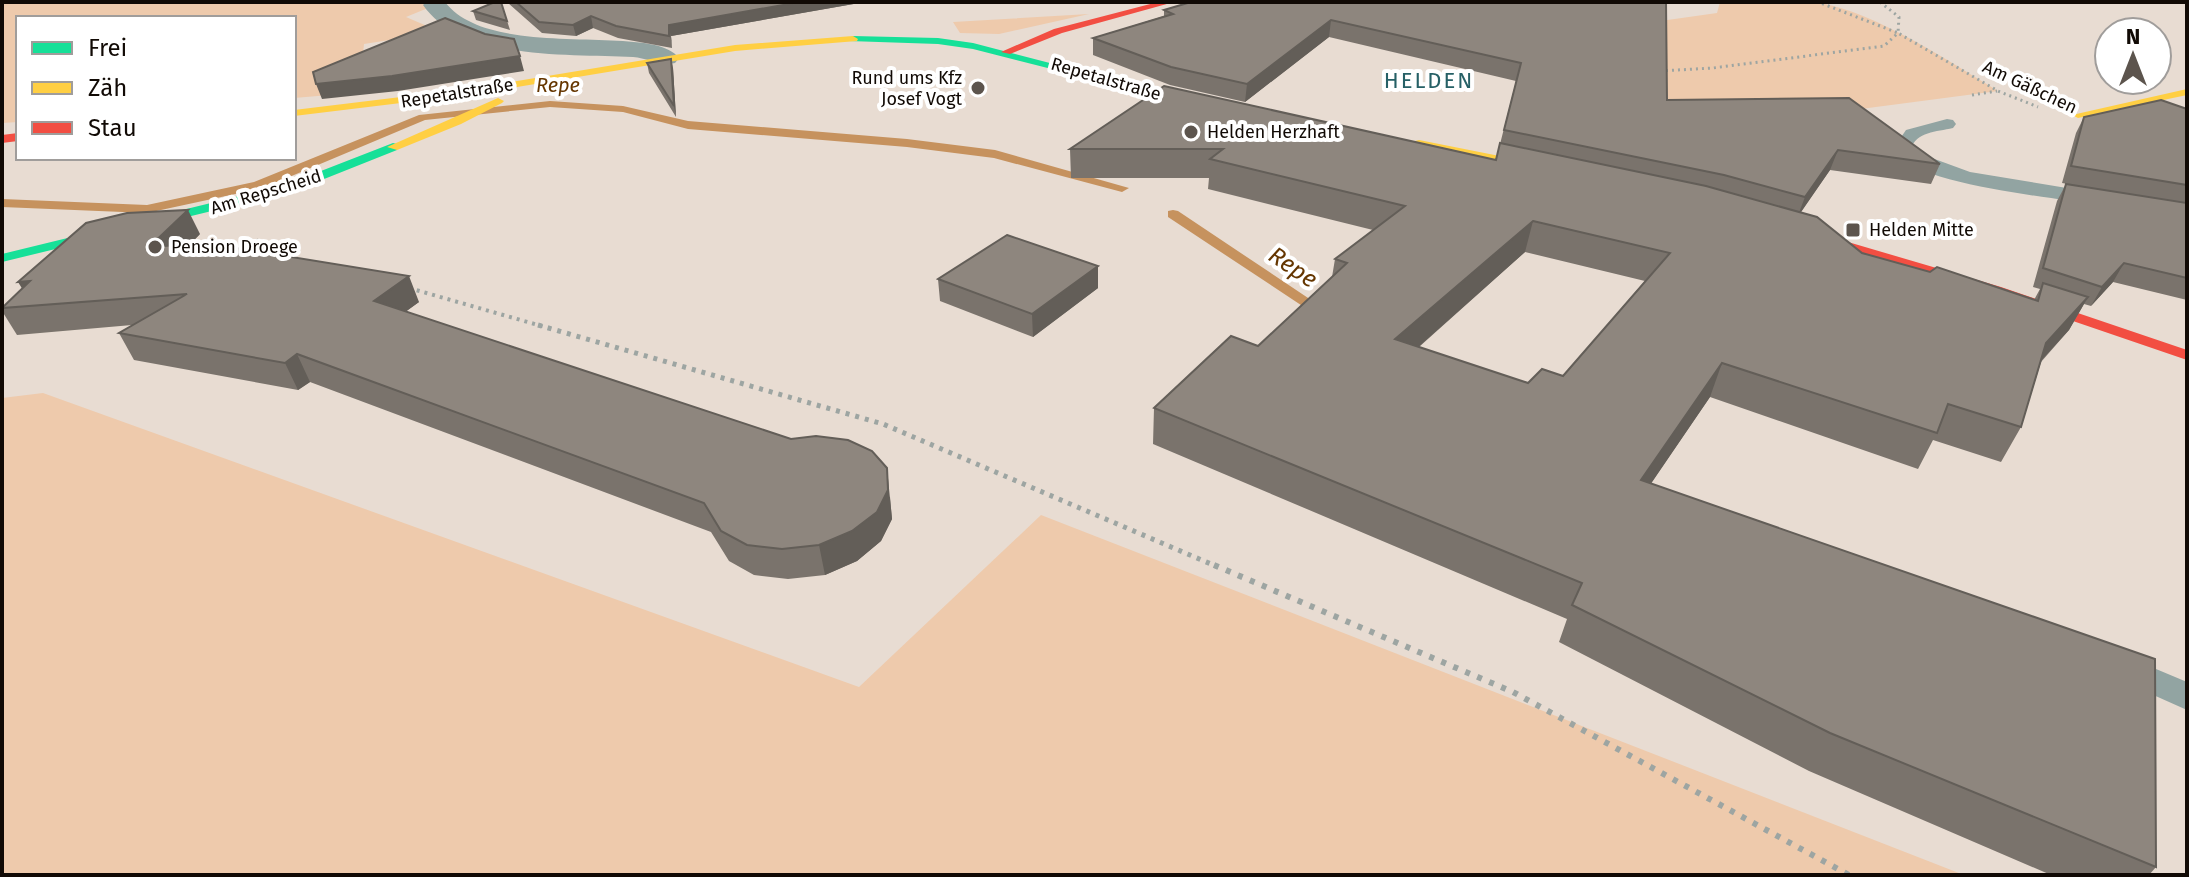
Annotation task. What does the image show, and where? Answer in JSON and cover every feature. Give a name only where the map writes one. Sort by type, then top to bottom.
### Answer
[{"type":"main road","points":[[1006,52],[1092,20],[1169,2]]},
{"type":"main road","name":"Repetalstraße","points":[[296,113],[508,91],[666,58],[760,44],[839,39],[939,42],[1006,52],[1154,94],[1230,110]]},
{"type":"main road","name":"Am Repscheid","points":[[2,258],[230,205],[289,188],[457,122],[508,91]]},
{"type":"main road","points":[[2078,115],[2187,92]]},
{"type":"main road","points":[[1394,139],[1575,176]]},
{"type":"main road","points":[[1780,226],[1996,290],[2187,355]]},
{"type":"street","name":"Repetalstraße","points":[[435,5],[444,17],[482,36],[537,45],[643,50],[666,58]]},
{"type":"lane","points":[[1947,124],[1922,127],[1902,144],[1900,152],[1915,161],[1968,176],[2114,202]]},
{"type":"lane","points":[[2094,655],[2187,697]]},
{"type":"path","points":[[1655,71],[1713,68],[1884,46],[1898,33],[1818,2]]},
{"type":"path","name":"Am Gäßchen","points":[[1880,2],[1899,17],[1898,33],[1998,91],[2051,113]]},
{"type":"path","points":[[230,205],[241,227],[284,264]]},
{"type":"path","points":[[399,286],[883,424],[1513,692],[1849,875]]},
{"type":"shaded area","points":[[2,2],[427,2],[428,8],[406,17],[441,32],[364,44],[361,73],[401,89],[296,98],[296,16],[16,16],[16,122],[2,123]]},
{"type":"shaded area","points":[[1720,2],[1808,2],[1841,8],[1888,27],[1998,91],[1853,110],[1670,111],[1548,57],[1625,26],[1717,13]]},
{"type":"shaded area","points":[[1089,14],[999,34],[960,33],[953,22]]},
{"type":"shaded area","points":[[43,393],[859,687],[1041,515],[1964,875],[2,875],[2,398]]},
{"type":"building","points":[[501,2],[507,21],[473,11]]},
{"type":"building","points":[[516,2],[800,2],[669,25],[669,36],[616,26],[591,16],[573,25],[539,22]]},
{"type":"building","points":[[1191,2],[1666,2],[1667,100],[1849,98],[1940,164],[1838,150],[1805,197],[1724,175],[1504,130],[1521,63],[1331,20],[1247,84],[1171,67],[1093,38],[1173,14],[1164,10]]},
{"type":"building","points":[[445,18],[485,34],[514,39],[520,56],[392,76],[316,84],[313,72]]},
{"type":"building","points":[[671,59],[674,106],[647,63]]},
{"type":"building","points":[[1164,86],[1496,160],[1500,143],[1706,186],[1817,217],[1862,253],[1930,272],[1937,267],[2038,301],[2043,283],[2088,297],[2046,343],[2021,427],[1948,404],[1937,433],[1722,363],[1641,480],[2155,659],[2156,867],[1830,733],[1572,605],[1582,583],[1154,408],[1231,336],[1258,346],[1347,263],[1335,259],[1405,206],[1210,159],[1223,149],[1070,149]],"holes":[[[1533,221],[1670,253],[1563,376],[1542,369],[1528,383],[1395,339]]]},
{"type":"building","points":[[2161,100],[2187,109],[2187,185],[2071,166],[2084,117]]},
{"type":"building","points":[[2066,184],[2187,203],[2187,278],[2124,263],[2102,287],[2043,268]]},
{"type":"building","points":[[188,210],[149,247],[205,243],[409,276],[374,301],[791,439],[816,436],[848,440],[872,451],[887,468],[888,490],[877,512],[852,531],[819,545],[782,549],[747,545],[721,531],[704,503],[297,354],[285,363],[119,333],[187,294],[2,308],[30,281],[18,282],[86,223],[127,213]]},
{"type":"building","points":[[1007,235],[1098,266],[1032,314],[938,279]]},
{"type":"waterway","name":"Repe","points":[[2,203],[147,209],[258,185],[423,117],[550,104],[623,109],[688,125],[907,143],[995,154],[1122,188]]},
{"type":"waterway","name":"Repe","points":[[1173,214],[1324,314]]},
{"type":"traffic: fast","points":[[853,39],[938,41],[973,46],[1210,106]]},
{"type":"traffic: fast","points":[[2,258],[289,188],[393,147]]},
{"type":"traffic: slow","points":[[296,113],[475,91],[735,48],[853,39]]},
{"type":"traffic: slow","points":[[2078,115],[2187,92]]},
{"type":"traffic: slow","points":[[393,147],[457,122],[498,101]]},
{"type":"traffic: slow","points":[[1419,144],[1555,171]]},
{"type":"traffic: jam","points":[[1006,52],[1058,31],[1169,2]]},
{"type":"traffic: jam","points":[[2,139],[16,137]]},
{"type":"traffic: jam","points":[[1797,231],[1996,290],[2187,355]]},
{"type":"place","name":"Rund ums Kfz Josef Vogt","points":[[978,88]]},
{"type":"place","name":"Helden Herzhaft","points":[[1191,132]]},
{"type":"place","name":"Helden Mitte","points":[[1853,230]]},
{"type":"place","name":"Pension Droege","points":[[155,247]]},
{"type":"district","name":"HELDEN","points":[[1429,80]]}]
